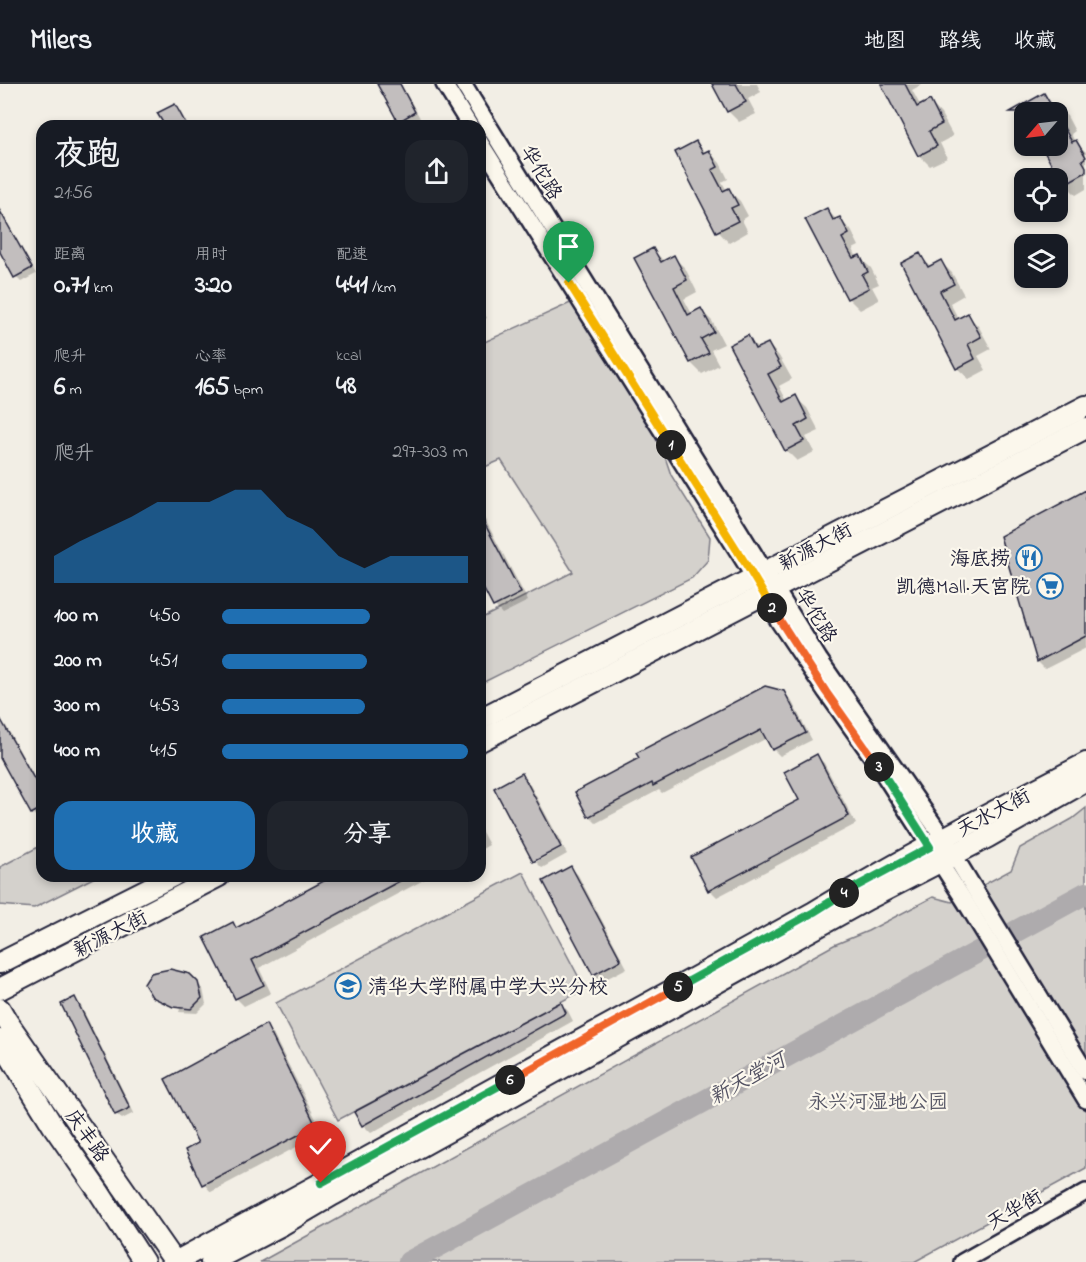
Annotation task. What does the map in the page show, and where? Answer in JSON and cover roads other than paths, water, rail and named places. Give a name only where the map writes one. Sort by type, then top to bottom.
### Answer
[{"type":"main road","name":"新源大街","points":[[486,738],[1086,406]]},
{"type":"main road","name":"新源大街","points":[[486,716],[1086,428]]},
{"type":"main road","name":"天水大街","points":[[211,1262],[282,1225],[868,899],[942,850],[1086,763]]},
{"type":"main road","name":"天水大街","points":[[175,1262],[332,1178],[848,892],[942,850],[997,832],[1086,781]]},
{"type":"main road","name":"新源大街","points":[[0,963],[161,882]]},
{"type":"main road","name":"新源大街","points":[[0,988],[207,882]]},
{"type":"main road","name":"庆丰路","points":[[0,1008],[175,1262]]},
{"type":"main road","name":"庆丰路","points":[[0,1040],[53,1126],[144,1262]]},
{"type":"street","points":[[444,84],[466,120]]},
{"type":"street","name":"华佗路","points":[[463,84],[485,120]]},
{"type":"street","name":"华佗路","points":[[486,122],[765,583],[785,630],[875,761],[942,850],[1018,974],[1086,1100]]},
{"type":"street","name":"华佗路","points":[[486,151],[765,583]]},
{"type":"street","name":"华佗路","points":[[1018,974],[1086,1072]]},
{"type":"street","name":"天华街","points":[[962,1262],[1086,1192]]},
{"type":"waterway","name":"新天堂河","points":[[409,1262],[1086,893]]},
{"type":"place","name":"海底捞","points":[[1029,558]]},
{"type":"place","name":"凯德Mall·天宫院","points":[[1050,586]]},
{"type":"place","name":"清华大学附属中学大兴分校","points":[[348,986]]},
{"type":"park label","name":"永兴河湿地公园","points":[[878,1101]]}]
